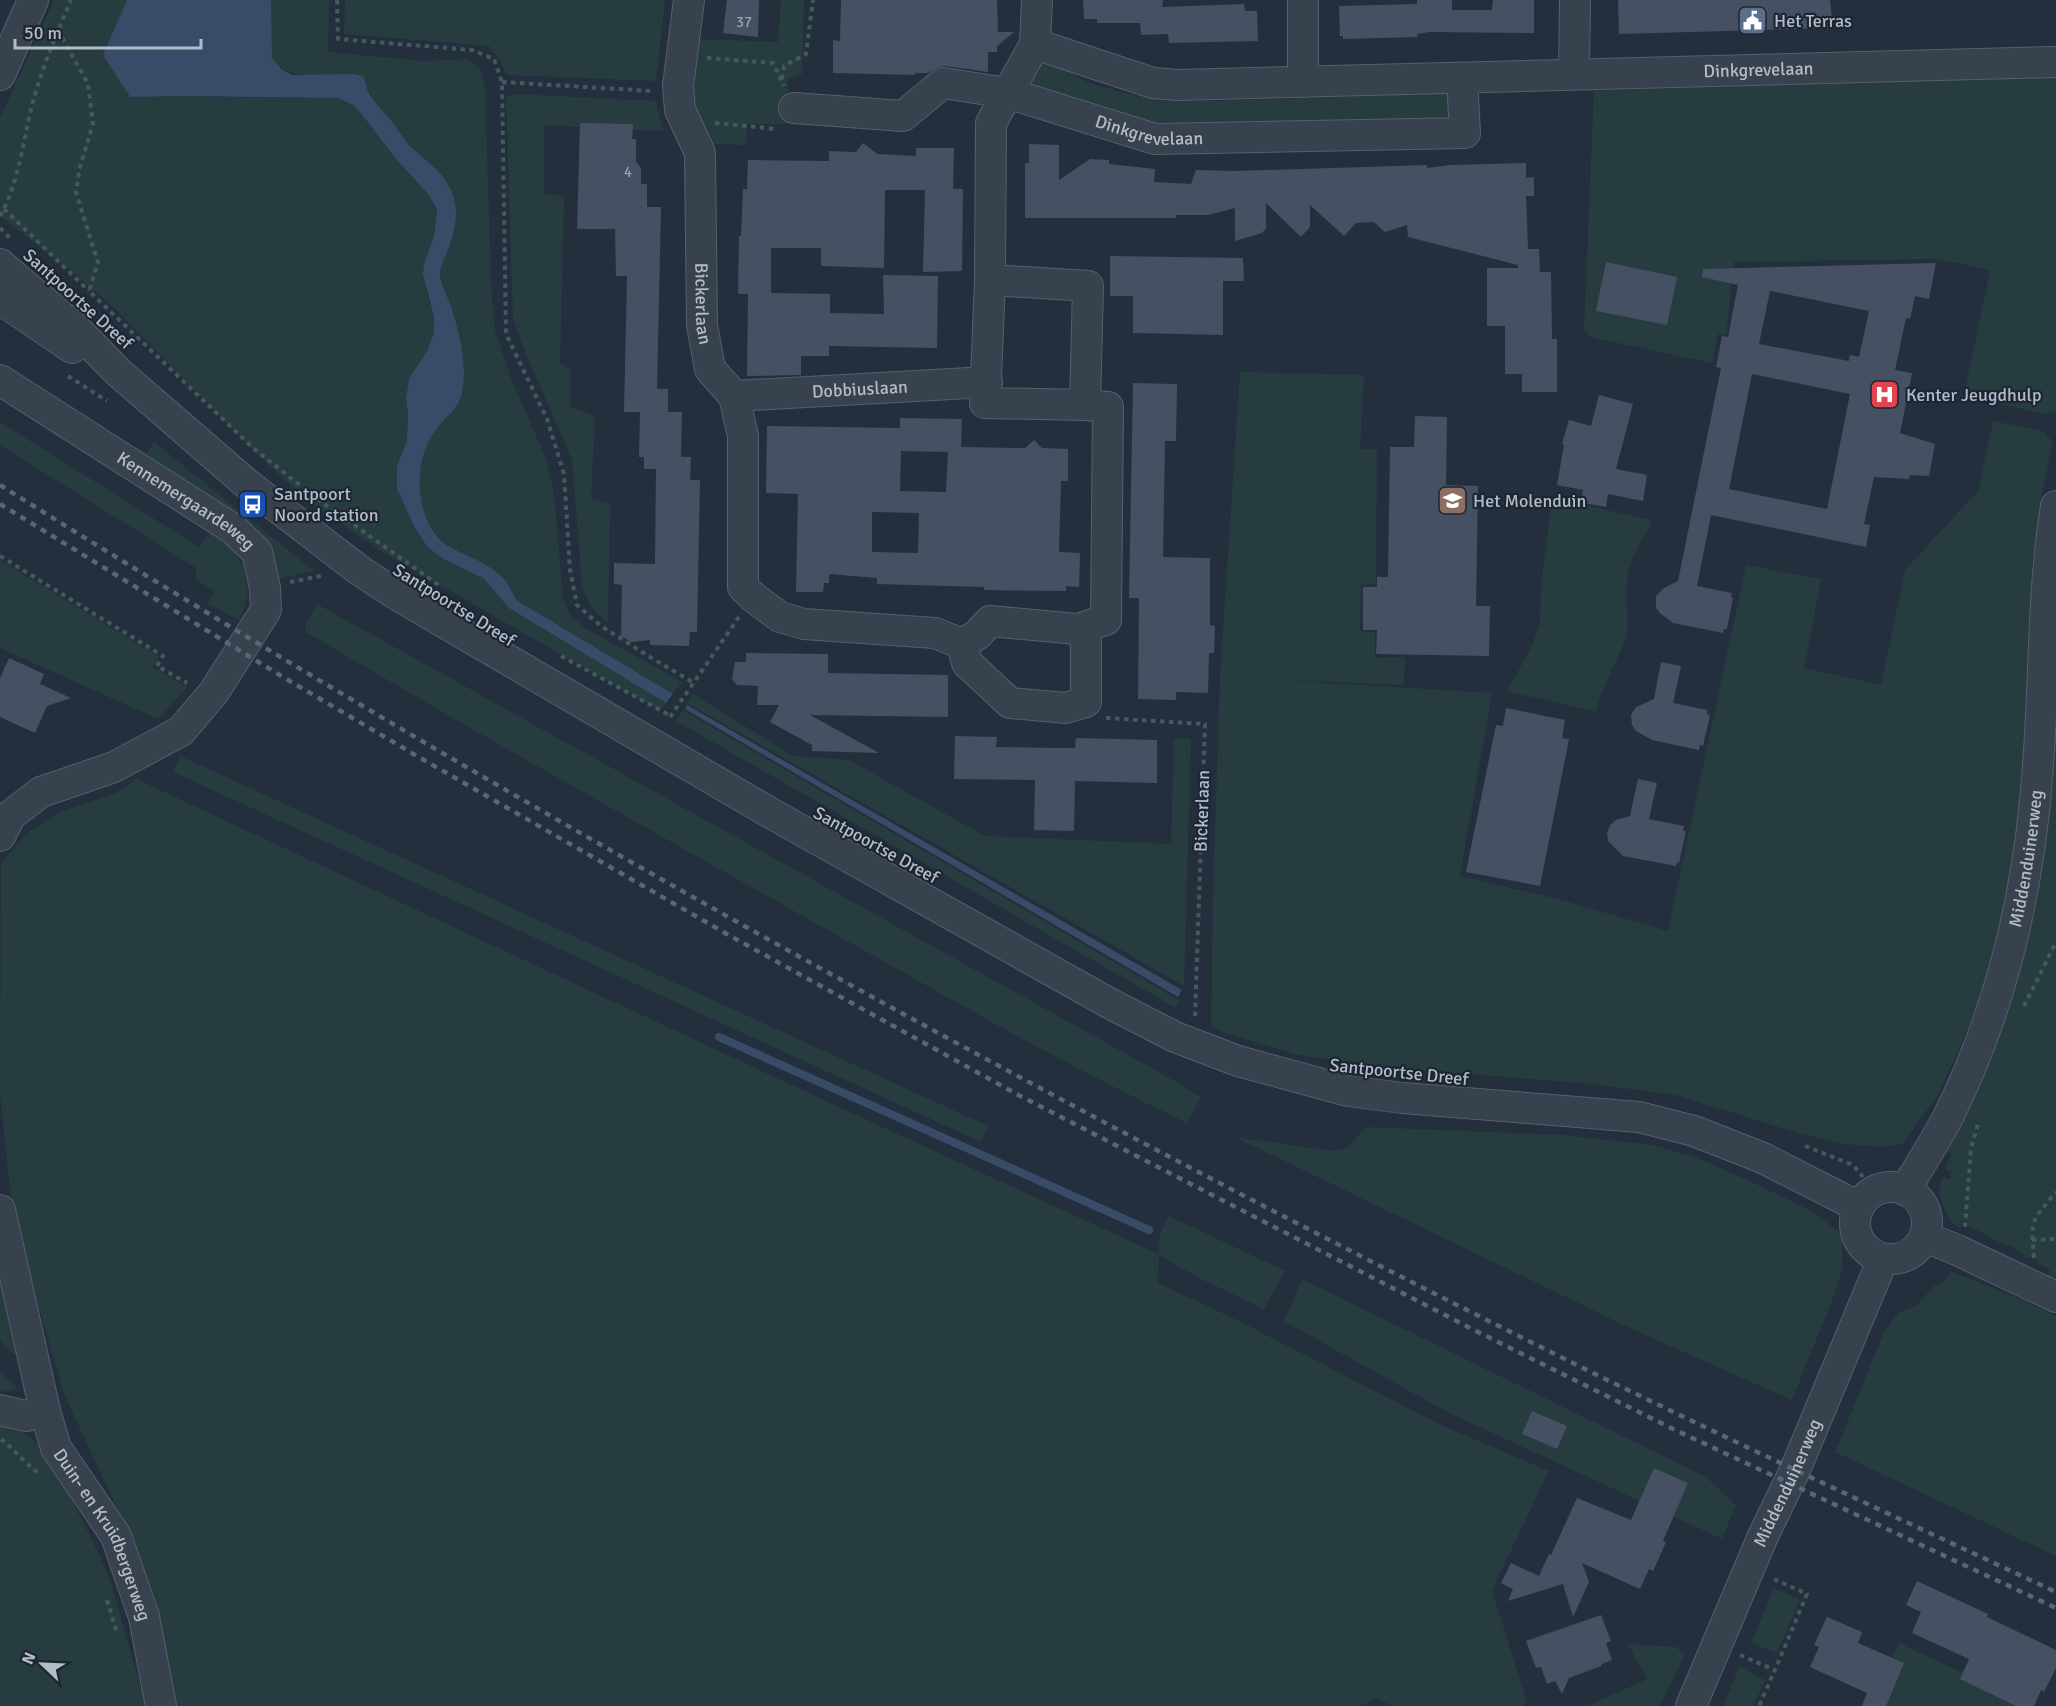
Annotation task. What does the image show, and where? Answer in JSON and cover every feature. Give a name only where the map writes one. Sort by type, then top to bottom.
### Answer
[{"type":"street","points":[[0,75],[33,0]]},
{"type":"street","points":[[682,107],[682,55],[689,0]]},
{"type":"street","points":[[962,644],[977,635],[990,621],[1077,629],[1106,620],[1108,407],[985,403],[990,280],[991,123],[1035,44],[1037,0]]},
{"type":"street","points":[[1303,0],[1303,82]]},
{"type":"street","points":[[1574,73],[1575,0]]},
{"type":"street","name":"Dinkgrevelaan","points":[[1035,44],[1153,83],[1303,82],[1574,73],[2056,62]]},
{"type":"street","name":"Dinkgrevelaan","points":[[794,108],[903,116],[944,84],[1007,93],[1155,139],[1465,133],[1462,78]]},
{"type":"street","name":"Bickerlaan","points":[[682,107],[700,153],[702,325],[710,369],[734,396],[743,436],[743,587],[753,597]]},
{"type":"street","name":"Santpoortse Dreef","points":[[9,254],[118,372],[247,484],[359,570],[397,595],[654,745],[1109,1003],[1175,1037],[1238,1061],[1348,1091],[1403,1098],[1639,1117],[1694,1131],[1867,1199]]},
{"type":"street","points":[[990,280],[1088,285],[1085,405]]},
{"type":"street","name":"Santpoortse Dreef","points":[[0,299],[71,347],[118,372]]},
{"type":"street","name":"Kennemergaardeweg","points":[[0,380],[233,529],[257,552],[265,588],[266,610],[211,696],[181,731],[114,767],[41,792],[4,821]]},
{"type":"street","name":"Dobbiuslaan","points":[[734,396],[987,382]]},
{"type":"street","name":"Middenduinerweg","points":[[1905,1190],[1946,1121],[1963,1085],[2011,947],[2029,856],[2035,802],[2047,579],[2056,506]]},
{"type":"street","points":[[753,597],[780,617],[804,624],[935,633],[962,644]]},
{"type":"street","points":[[962,644],[968,663],[1010,703],[1066,708],[1086,702],[1086,639],[1077,629]]},
{"type":"street","points":[[1885,1188],[1905,1190],[1917,1198],[1925,1210],[1928,1223],[1925,1238],[1908,1256],[1883,1259],[1863,1247],[1858,1237],[1855,1219],[1867,1199],[1885,1188]]},
{"type":"street","points":[[0,1210],[45,1411],[26,1416],[0,1410]]},
{"type":"street","points":[[1925,1238],[1957,1250],[2056,1297]]},
{"type":"street","name":"Middenduinerweg","points":[[1691,1706],[1763,1536],[1795,1470],[1883,1259]]},
{"type":"street","name":"Duin- en Kruidbergerweg","points":[[45,1411],[56,1448],[116,1536],[144,1617],[161,1706]]},
{"type":"path","points":[[0,216],[14,188],[33,103],[46,59],[71,0]]},
{"type":"path","points":[[338,0],[338,39],[472,50],[494,59],[502,82],[506,334],[547,419],[564,474],[570,570],[578,605],[601,626],[694,683]]},
{"type":"path","points":[[781,81],[784,66],[806,54],[813,0]]},
{"type":"path","points":[[58,30],[88,84],[93,124],[80,167],[76,192],[98,263],[89,291]]},
{"type":"path","points":[[502,82],[682,107],[779,129],[794,108],[773,63],[741,62],[682,55]]},
{"type":"path","points":[[4,209],[253,448],[316,498],[447,591]]},
{"type":"path","name":"Santpoortse Dreef","points":[[0,228],[9,254]]},
{"type":"path","points":[[0,556],[163,656],[157,666],[211,696]]},
{"type":"path","points":[[265,588],[325,575]]},
{"type":"path","points":[[654,745],[665,723],[753,597]]},
{"type":"path","points":[[558,655],[670,716]]},
{"type":"path","name":"Bickerlaan","points":[[1086,702],[1108,719],[1205,724],[1194,1022]]},
{"type":"path","points":[[2021,1013],[2056,942]]},
{"type":"path","points":[[1965,1227],[1971,1148],[1981,1112]]},
{"type":"path","points":[[1798,1143],[1853,1165],[1867,1199]]},
{"type":"path","points":[[2034,1265],[2032,1231],[2038,1212],[2056,1192]]},
{"type":"path","points":[[2032,1240],[2056,1239]]},
{"type":"path","points":[[0,1438],[16,1451],[29,1467],[48,1480]]},
{"type":"path","points":[[1759,1706],[1807,1594],[1767,1576]]},
{"type":"path","points":[[103,1590],[118,1635]]},
{"type":"path","points":[[1734,1652],[1775,1670]]},
{"type":"green space","points":[[54,0],[127,0],[104,56],[129,96],[338,98],[353,105],[360,112],[396,159],[429,195],[437,210],[434,236],[424,264],[426,290],[434,317],[434,333],[427,351],[409,378],[406,399],[407,441],[397,466],[397,489],[414,526],[443,559],[483,578],[509,608],[666,703],[660,711],[389,556],[309,502],[257,454],[117,311],[80,278],[0,216],[0,118]]},
{"type":"green space","points":[[271,0],[329,0],[328,52],[423,61],[467,59],[481,70],[485,88],[491,284],[495,330],[510,376],[547,461],[554,494],[563,598],[570,615],[585,628],[682,682],[673,694],[516,600],[508,584],[499,574],[443,541],[428,522],[421,497],[421,465],[433,435],[458,403],[464,378],[462,349],[439,272],[455,231],[454,197],[443,177],[405,141],[375,103],[366,86],[352,74],[294,74],[276,65],[270,42]]},
{"type":"green space","points":[[345,0],[665,0],[656,81],[506,75],[501,62],[489,46],[344,34]]},
{"type":"green space","points":[[781,0],[804,0],[802,74],[788,78],[786,124],[747,124],[746,145],[709,144],[691,107],[694,39],[778,42]]},
{"type":"green space","points":[[1038,55],[1089,83],[1165,101],[1458,93],[1458,129],[1147,122],[1021,85]]},
{"type":"green space","points":[[2056,75],[2056,412],[2045,414],[1964,396],[1990,270],[1938,259],[1734,262],[1726,335],[1718,334],[1712,363],[1599,339],[1590,336],[1584,329],[1594,91]]},
{"type":"green space","points":[[515,94],[656,101],[663,131],[544,125],[544,194],[564,196],[560,363],[570,369],[571,408],[595,415],[591,499],[610,504],[608,622],[591,606],[582,585],[572,460],[513,318],[506,101],[508,96]]},
{"type":"green space","points":[[1240,372],[1364,375],[1360,449],[1377,449],[1376,584],[1361,585],[1360,631],[1375,632],[1375,658],[1405,657],[1404,685],[1278,680],[1492,693],[1460,876],[1558,899],[1668,931],[1746,565],[1821,579],[1804,668],[1881,685],[1905,570],[1978,491],[1993,421],[2043,431],[2053,442],[2043,487],[2032,564],[2030,676],[2012,877],[1978,1003],[1957,1054],[1936,1098],[1902,1144],[1884,1147],[1843,1144],[1798,1133],[1676,1095],[1584,1083],[1414,1070],[1298,1055],[1211,1027],[1220,677]]},
{"type":"green space","points":[[0,422],[199,547],[210,533],[234,550],[243,566],[248,594],[240,620],[207,604],[215,591],[195,579],[196,568],[0,445]]},
{"type":"green space","points":[[154,442],[314,571],[277,579],[143,458]]},
{"type":"green space","points":[[1552,497],[1649,520],[1651,526],[1631,562],[1627,581],[1627,631],[1596,712],[1507,691],[1531,648],[1540,624],[1541,588]]},
{"type":"green space","points":[[0,560],[159,657],[152,667],[187,687],[158,719],[0,648]]},
{"type":"green space","points":[[2056,576],[2056,1280],[2048,1276],[2050,1270],[2037,1263],[2037,1260],[2028,1258],[2017,1249],[1969,1226],[1969,1223],[1963,1220],[1960,1228],[1952,1222],[1939,1191],[1943,1177],[1950,1180],[1951,1172],[1945,1169],[1951,1154],[1946,1150],[2006,995]]},
{"type":"green space","points":[[317,604],[1168,1077],[1201,1097],[1187,1123],[1046,1052],[954,1001],[561,780],[306,632],[305,624]]},
{"type":"green space","points":[[693,694],[793,756],[849,760],[985,836],[1171,844],[1174,739],[1191,739],[1184,986],[687,703]]},
{"type":"green space","points":[[683,710],[1179,1000],[1176,1008],[676,721]]},
{"type":"green space","points":[[180,756],[988,1126],[981,1142],[173,772]]},
{"type":"green space","points":[[136,779],[1158,1254],[1160,1234],[1169,1216],[1285,1271],[1264,1309],[1197,1277],[1159,1255],[1158,1283],[1239,1321],[1443,1426],[1549,1471],[1492,1590],[1526,1700],[1523,1706],[1393,1706],[1377,1699],[1358,1706],[176,1706],[158,1622],[132,1540],[64,1394],[13,1217],[0,1093],[1,863],[26,834],[58,813],[121,791]]},
{"type":"green space","points":[[1366,1127],[1563,1135],[1653,1145],[1697,1158],[1815,1213],[1842,1235],[1842,1268],[1835,1293],[1792,1400],[1634,1330],[1235,1137],[1333,1151],[1347,1148]]},
{"type":"green space","points":[[1951,1271],[2056,1316],[2056,1556],[1835,1452],[1884,1332],[1899,1312],[1916,1306],[1934,1286],[1944,1282]]},
{"type":"green space","points":[[0,1276],[19,1357],[0,1340]]},
{"type":"green space","points":[[1302,1279],[1706,1477],[1736,1505],[1722,1539],[1449,1413],[1284,1321]]},
{"type":"green space","points":[[0,1372],[15,1386],[17,1389],[0,1392]]},
{"type":"green space","points":[[0,1424],[28,1435],[48,1456],[66,1488],[110,1580],[146,1706],[0,1706]]},
{"type":"green space","points":[[1774,1588],[1800,1600],[1777,1653],[1751,1643]]},
{"type":"green space","points":[[1899,1643],[2033,1706],[1871,1706]]},
{"type":"green space","points":[[1628,1644],[1676,1647],[1685,1655],[1660,1706],[1588,1706],[1647,1679]]},
{"type":"green space","points":[[1740,1666],[1766,1680],[1753,1706],[1723,1706]]},
{"type":"water","points":[[127,0],[271,0],[272,58],[281,69],[292,75],[352,74],[363,76],[371,97],[413,149],[445,180],[453,194],[456,219],[440,278],[459,336],[464,382],[458,403],[433,435],[421,465],[421,497],[429,523],[443,542],[484,563],[499,574],[508,584],[516,600],[673,694],[666,703],[509,608],[483,578],[443,559],[434,552],[426,545],[414,526],[397,489],[397,466],[407,441],[406,399],[409,378],[427,351],[434,333],[434,317],[423,274],[424,264],[434,236],[437,210],[429,195],[396,159],[360,112],[353,105],[338,98],[130,97],[103,55]]},
{"type":"water","points":[[687,705],[1182,990],[1178,997],[685,709]]},
{"type":"building","points":[[727,0],[759,0],[758,37],[723,33]]},
{"type":"building","points":[[841,0],[997,0],[998,32],[1014,32],[997,46],[997,52],[988,52],[988,72],[945,66],[928,73],[915,73],[915,75],[833,73],[833,40],[840,41]]},
{"type":"building","points":[[1083,0],[1163,0],[1162,7],[1244,4],[1245,11],[1257,11],[1258,41],[1169,43],[1168,34],[1141,35],[1140,23],[1097,23],[1097,19],[1084,19]]},
{"type":"building","points":[[1417,0],[1452,0],[1452,10],[1492,10],[1493,0],[1534,0],[1534,33],[1429,32],[1417,34],[1418,37],[1343,39],[1343,36],[1340,36],[1339,6],[1417,4]]},
{"type":"building","points":[[1618,0],[1830,0],[1833,28],[1619,34]]},
{"type":"building","points":[[580,123],[633,124],[632,139],[636,139],[636,162],[641,168],[641,184],[647,184],[647,207],[661,207],[657,389],[668,389],[668,412],[682,412],[681,457],[691,457],[690,480],[700,480],[697,632],[690,632],[689,646],[650,645],[650,640],[631,642],[621,636],[622,585],[614,584],[614,563],[655,564],[656,469],[644,469],[644,457],[639,457],[640,412],[624,412],[627,276],[616,276],[615,229],[577,229]]},
{"type":"building","points":[[863,143],[877,154],[916,156],[916,148],[954,148],[953,189],[963,189],[962,271],[923,272],[925,190],[885,190],[884,268],[821,266],[821,248],[771,248],[771,293],[830,294],[830,313],[884,314],[883,275],[938,276],[937,348],[829,346],[829,356],[801,356],[801,375],[747,376],[748,294],[738,294],[739,236],[741,236],[743,189],[747,189],[748,160],[829,161],[829,151],[856,152]]},
{"type":"building","points":[[1029,144],[1059,145],[1059,180],[1090,159],[1109,160],[1109,164],[1155,169],[1154,182],[1191,184],[1196,170],[1234,171],[1427,165],[1427,168],[1526,163],[1526,178],[1534,177],[1534,196],[1526,196],[1528,249],[1539,249],[1540,272],[1551,272],[1552,339],[1557,339],[1557,392],[1522,392],[1522,374],[1505,374],[1505,326],[1487,326],[1487,268],[1518,268],[1518,265],[1408,237],[1407,225],[1385,232],[1374,222],[1356,223],[1344,236],[1310,205],[1310,227],[1301,237],[1266,203],[1266,228],[1262,233],[1235,241],[1235,208],[1208,215],[1176,215],[1176,218],[1025,218],[1025,163],[1029,163]]},
{"type":"building","points":[[1110,256],[1243,258],[1244,281],[1223,281],[1223,335],[1133,333],[1133,296],[1110,296]]},
{"type":"building","points":[[1606,262],[1677,277],[1667,325],[1596,311]]},
{"type":"building","points":[[1936,263],[1929,299],[1915,296],[1910,319],[1906,318],[1895,370],[1912,373],[1900,433],[1935,444],[1929,476],[1910,475],[1909,479],[1874,477],[1864,524],[1870,525],[1866,547],[1711,515],[1697,586],[1732,593],[1727,629],[1724,629],[1723,633],[1673,623],[1656,608],[1656,596],[1664,588],[1678,581],[1721,368],[1716,367],[1722,336],[1728,337],[1738,285],[1702,277],[1703,269]],"holes":[[[1770,291],[1869,311],[1859,357],[1850,355],[1849,361],[1759,344]],[[1752,374],[1850,394],[1827,509],[1729,489]]]},
{"type":"building","points":[[1133,383],[1177,384],[1176,441],[1165,441],[1163,557],[1210,558],[1210,625],[1215,626],[1214,653],[1209,653],[1208,693],[1176,692],[1176,700],[1138,699],[1139,598],[1129,598]]},
{"type":"building","points":[[1599,395],[1633,404],[1616,469],[1647,475],[1643,501],[1608,494],[1606,507],[1584,503],[1583,490],[1557,485],[1564,445],[1562,444],[1569,420],[1591,426]]},
{"type":"building","points":[[1415,416],[1447,417],[1446,485],[1478,486],[1476,606],[1490,606],[1489,656],[1376,654],[1377,630],[1363,630],[1363,587],[1377,587],[1377,577],[1388,577],[1390,447],[1414,447]]},
{"type":"building","points":[[900,418],[962,419],[961,447],[1025,448],[1034,440],[1042,448],[1068,449],[1068,481],[1061,481],[1059,552],[1080,553],[1079,587],[1066,586],[1066,591],[984,590],[984,587],[877,584],[877,578],[829,574],[829,583],[824,583],[823,592],[796,592],[798,494],[766,493],[767,426],[900,428]],"holes":[[[901,451],[948,452],[946,492],[900,491]],[[872,512],[919,513],[918,553],[872,552]]]},
{"type":"building","points":[[746,653],[828,654],[828,673],[948,675],[948,717],[810,715],[879,753],[812,751],[812,745],[770,722],[779,705],[757,705],[758,686],[737,685],[732,679],[735,662],[746,662]]},
{"type":"building","points":[[9,658],[44,674],[40,684],[71,698],[47,706],[35,733],[0,717],[0,678]]},
{"type":"building","points":[[1661,662],[1681,666],[1673,703],[1707,710],[1707,714],[1710,715],[1703,746],[1700,745],[1699,750],[1652,740],[1636,731],[1632,725],[1631,715],[1636,707],[1654,699]]},
{"type":"building","points":[[1506,708],[1565,720],[1562,738],[1569,739],[1540,886],[1466,872],[1496,725],[1503,726]]},
{"type":"building","points":[[955,736],[997,737],[996,747],[1075,748],[1076,738],[1157,740],[1157,783],[1075,781],[1074,831],[1034,830],[1035,780],[954,779]]},
{"type":"building","points":[[1638,779],[1657,783],[1649,819],[1684,826],[1683,831],[1686,831],[1679,863],[1677,862],[1676,866],[1623,856],[1608,841],[1607,833],[1610,825],[1616,820],[1630,816]]},
{"type":"building","points":[[1532,1411],[1567,1426],[1557,1449],[1522,1434]]},
{"type":"building","points":[[1654,1468],[1688,1483],[1653,1571],[1649,1569],[1640,1589],[1582,1563],[1589,1582],[1573,1617],[1563,1584],[1508,1601],[1513,1589],[1501,1583],[1511,1563],[1539,1576],[1577,1498],[1631,1520]]},
{"type":"building","points":[[1917,1581],[1988,1614],[1987,1617],[2056,1650],[2056,1668],[2044,1692],[2041,1690],[2034,1706],[2016,1706],[1960,1679],[1969,1659],[1912,1633],[1921,1612],[1906,1605]]},
{"type":"building","points":[[1601,1615],[1611,1641],[1606,1643],[1612,1660],[1569,1678],[1562,1694],[1555,1681],[1547,1684],[1541,1667],[1536,1668],[1526,1641]]},
{"type":"building","points":[[1827,1617],[1862,1632],[1858,1643],[1904,1663],[1886,1706],[1862,1706],[1867,1693],[1810,1667],[1819,1647],[1814,1645]]},
{"type":"waterway","points":[[719,1037],[1149,1230]]},
{"type":"railway","points":[[0,485],[194,604],[585,836],[983,1057],[1386,1269],[1589,1371],[2056,1592]]},
{"type":"railway","points":[[0,504],[417,756],[725,933],[1022,1097],[1468,1327],[1671,1428],[2056,1608]]},
{"type":"place","name":"Het Terras","points":[[1753,21]]},
{"type":"place","name":"Kenter Jeugdhulp","points":[[1885,395]]},
{"type":"place","name":"Het Molenduin","points":[[1452,501]]},
{"type":"place","name":"Santpoort Noord station","points":[[253,504]]}]
